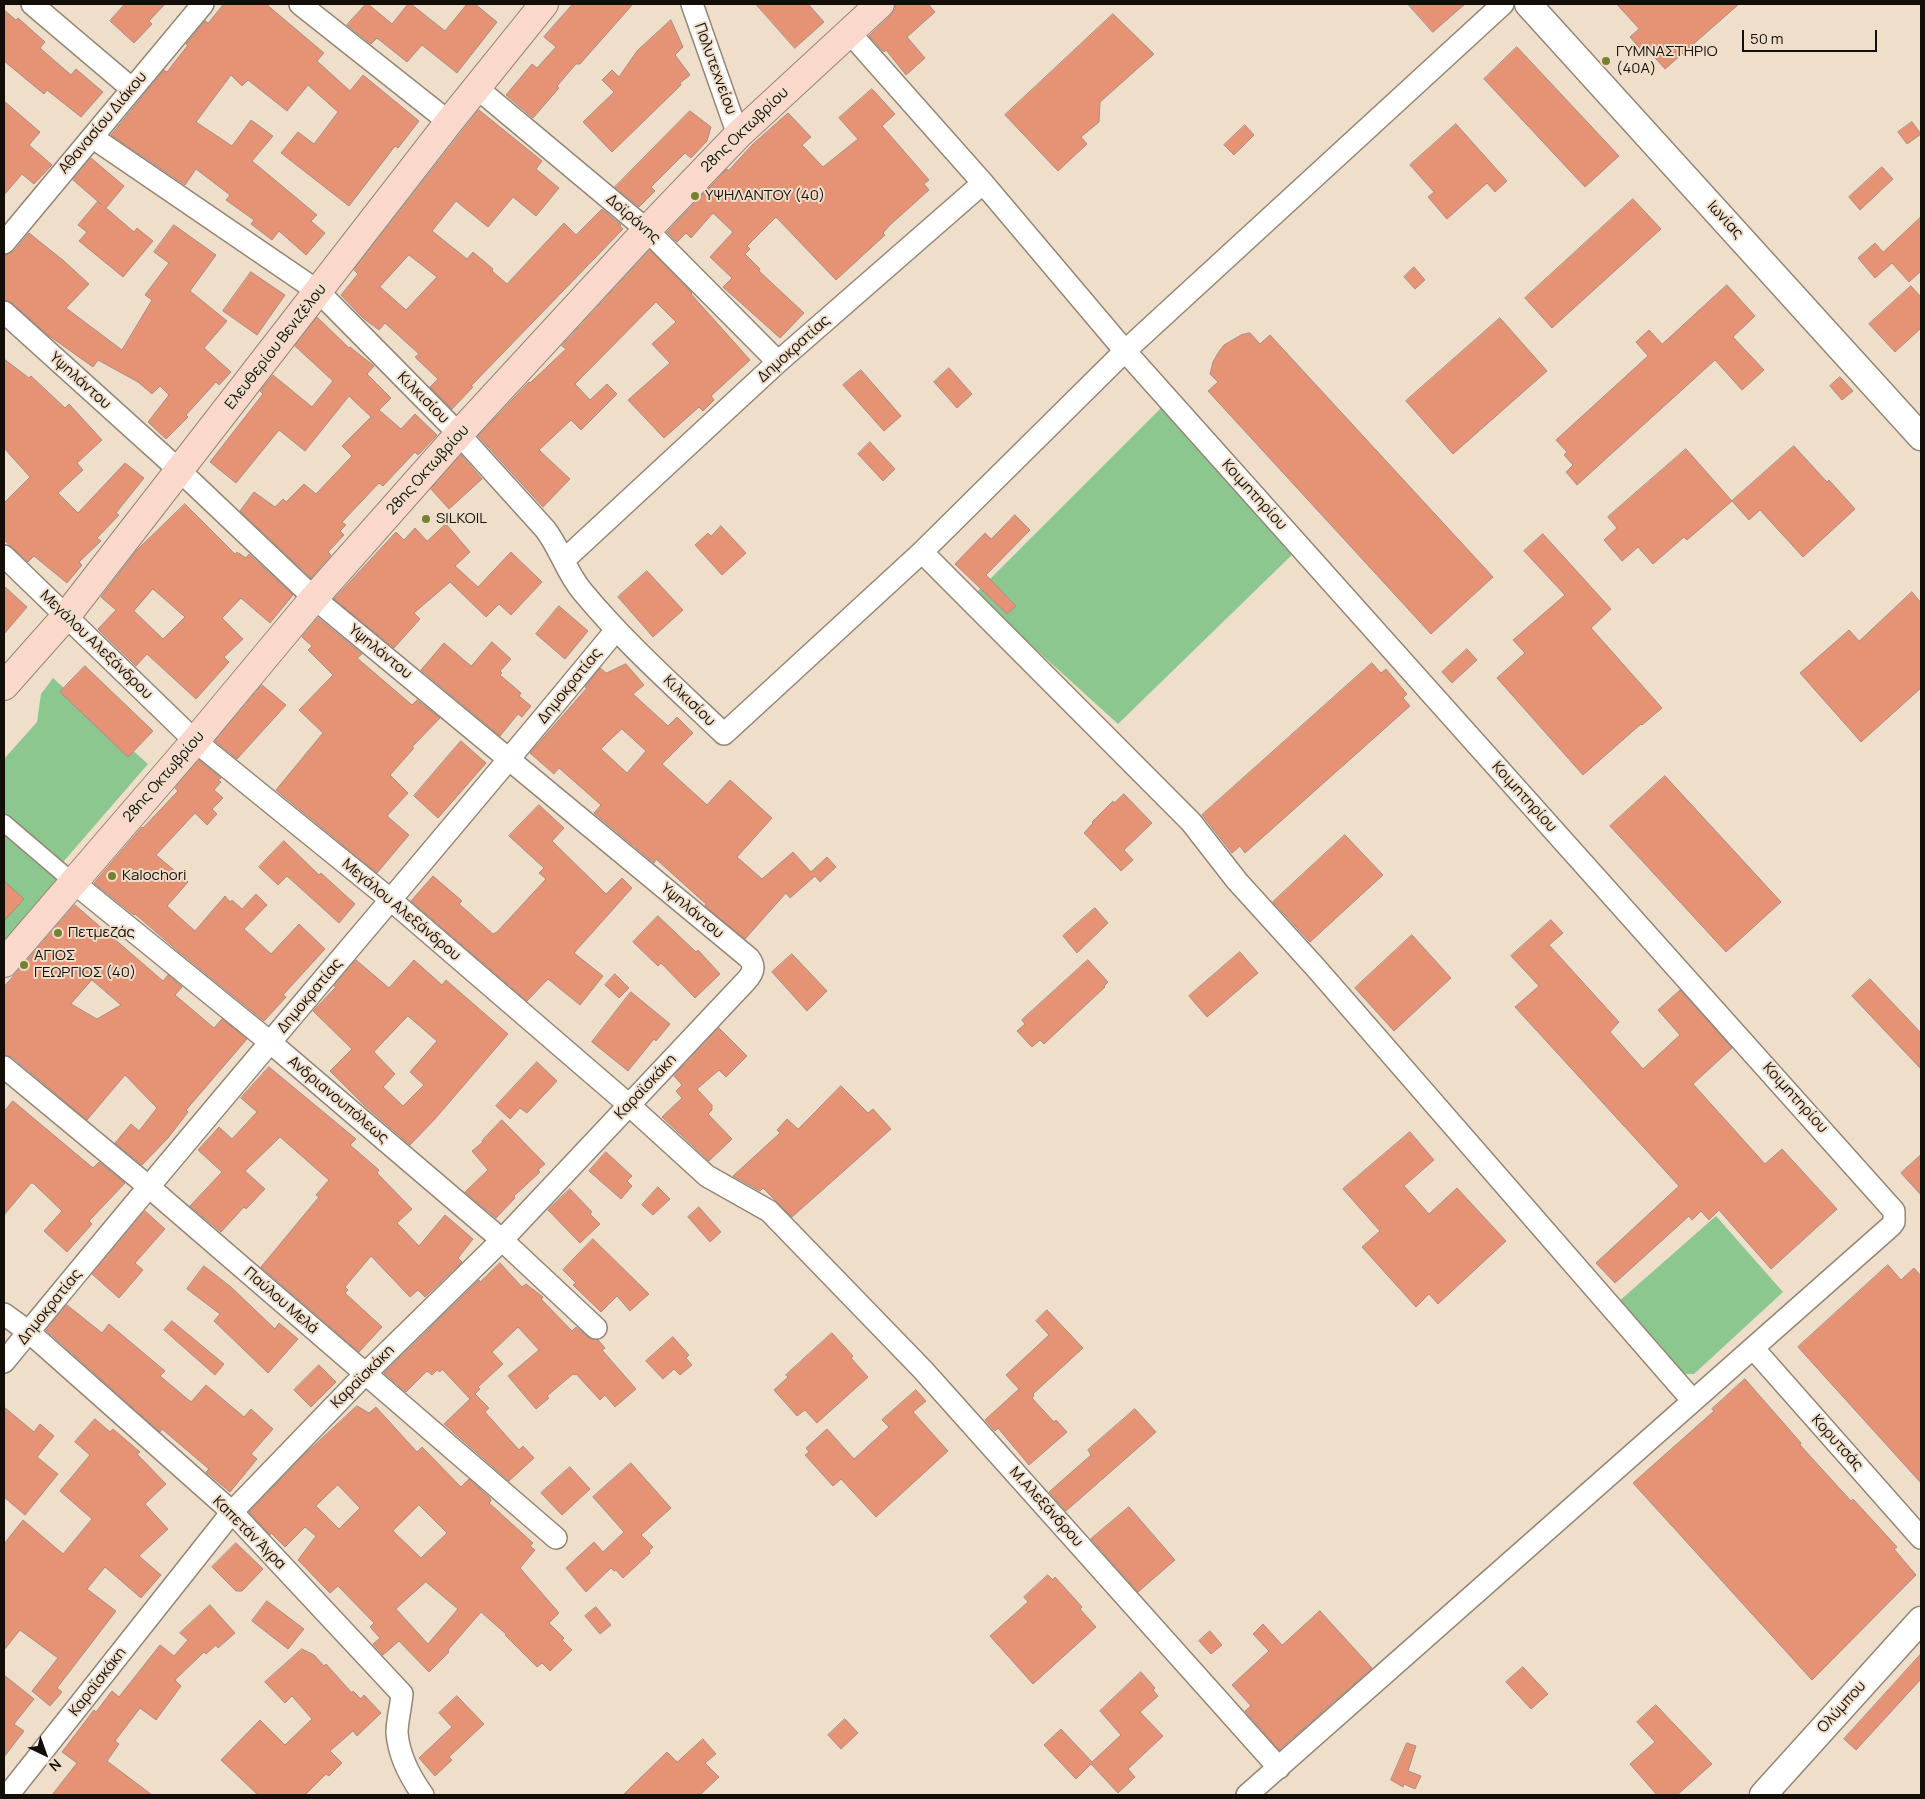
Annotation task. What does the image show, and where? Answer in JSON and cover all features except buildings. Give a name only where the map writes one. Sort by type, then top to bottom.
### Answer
[{"type":"main road","name":"Ελευθερίου Βενιζέλου","points":[[4,686],[67,615],[449,122],[544,4]]},
{"type":"main road","name":"28ης Οκτωβρίου","points":[[4,963],[196,741],[314,598],[460,434],[647,230],[738,135],[880,4]]},
{"type":"street","points":[[32,4],[131,88]]},
{"type":"street","name":"Αθανασίου Διάκου","points":[[4,243],[131,88],[203,4]]},
{"type":"street","points":[[300,4],[449,122]]},
{"type":"street","name":"Πολυτεχνείου","points":[[692,4],[738,135]]},
{"type":"street","points":[[1504,4],[1125,351],[922,552],[1192,824],[1237,881],[1316,968],[1693,1401]]},
{"type":"street","name":"Ιωνίας","points":[[1528,4],[1921,437]]},
{"type":"street","points":[[849,32],[983,183],[1125,351]]},
{"type":"street","name":"Δοϊράνης","points":[[477,88],[647,230],[778,362]]},
{"type":"street","name":"Κιλκισίου","points":[[92,137],[319,292],[460,434],[545,529],[556,542],[580,589],[616,630],[724,734],[922,552]]},
{"type":"street","name":"Δημοκρατίας","points":[[564,560],[778,362],[983,183]]},
{"type":"street","name":"Υψηλάντου","points":[[4,312],[179,470],[314,598],[748,958],[753,968],[752,973],[745,982]]},
{"type":"street","name":"Κοιμητηρίου","points":[[1125,351],[1892,1207],[1894,1222],[1753,1348]]},
{"type":"street","name":"Μεγάλου Αλεξάνδρου","points":[[4,556],[196,741],[391,900],[629,1105],[707,1176],[769,1211],[809,1251]]},
{"type":"street","name":"Δημοκρατίας","points":[[4,1362],[616,630]]},
{"type":"street","name":"Ανδριανουπόλεως","points":[[4,823],[73,882],[271,1043],[502,1240],[596,1328]]},
{"type":"street","name":"Καραϊσκάκη","points":[[10,1792],[232,1512],[365,1374],[502,1240],[745,982]]},
{"type":"street","name":"Παύλου Μελά","points":[[4,1067],[149,1187],[556,1538]]},
{"type":"street","name":"Μ.Αλεξάνδρου","points":[[809,1251],[923,1370],[1279,1768]]},
{"type":"street","name":"Καπετάν Άγρα","points":[[4,1314],[28,1332],[232,1512],[402,1694],[397,1732],[402,1754],[409,1772],[423,1795]]},
{"type":"street","points":[[1247,1795],[1753,1348]]},
{"type":"street","name":"Κορυτσάς","points":[[1753,1348],[1921,1538]]},
{"type":"street","name":"Ολύμπου","points":[[1763,1795],[1921,1620]]},
{"type":"green space","points":[[1163,406],[1298,549],[1118,724],[975,594]]},
{"type":"green space","points":[[53,678],[148,764],[64,861],[66,884],[4,961],[4,759],[37,722],[41,694]]},
{"type":"green space","points":[[1716,1216],[1783,1292],[1694,1374],[1686,1374],[1674,1370],[1617,1303]]},
{"type":"place","name":"ΓΥΜΝΑΣΤΗΡΙΟ (40Α)","points":[[1606,61]]},
{"type":"place","name":"ΥΨΗΛΑΝΤΟΥ (40)","points":[[695,196]]},
{"type":"place","name":"SILKOIL","points":[[426,519]]},
{"type":"place","name":"Kalochori","points":[[112,876]]},
{"type":"place","name":"Πετμεζάς","points":[[58,933]]},
{"type":"place","name":"ΑΓΙΟΣ ΓΕΩΡΓΙΟΣ (40)","points":[[24,965]]}]
